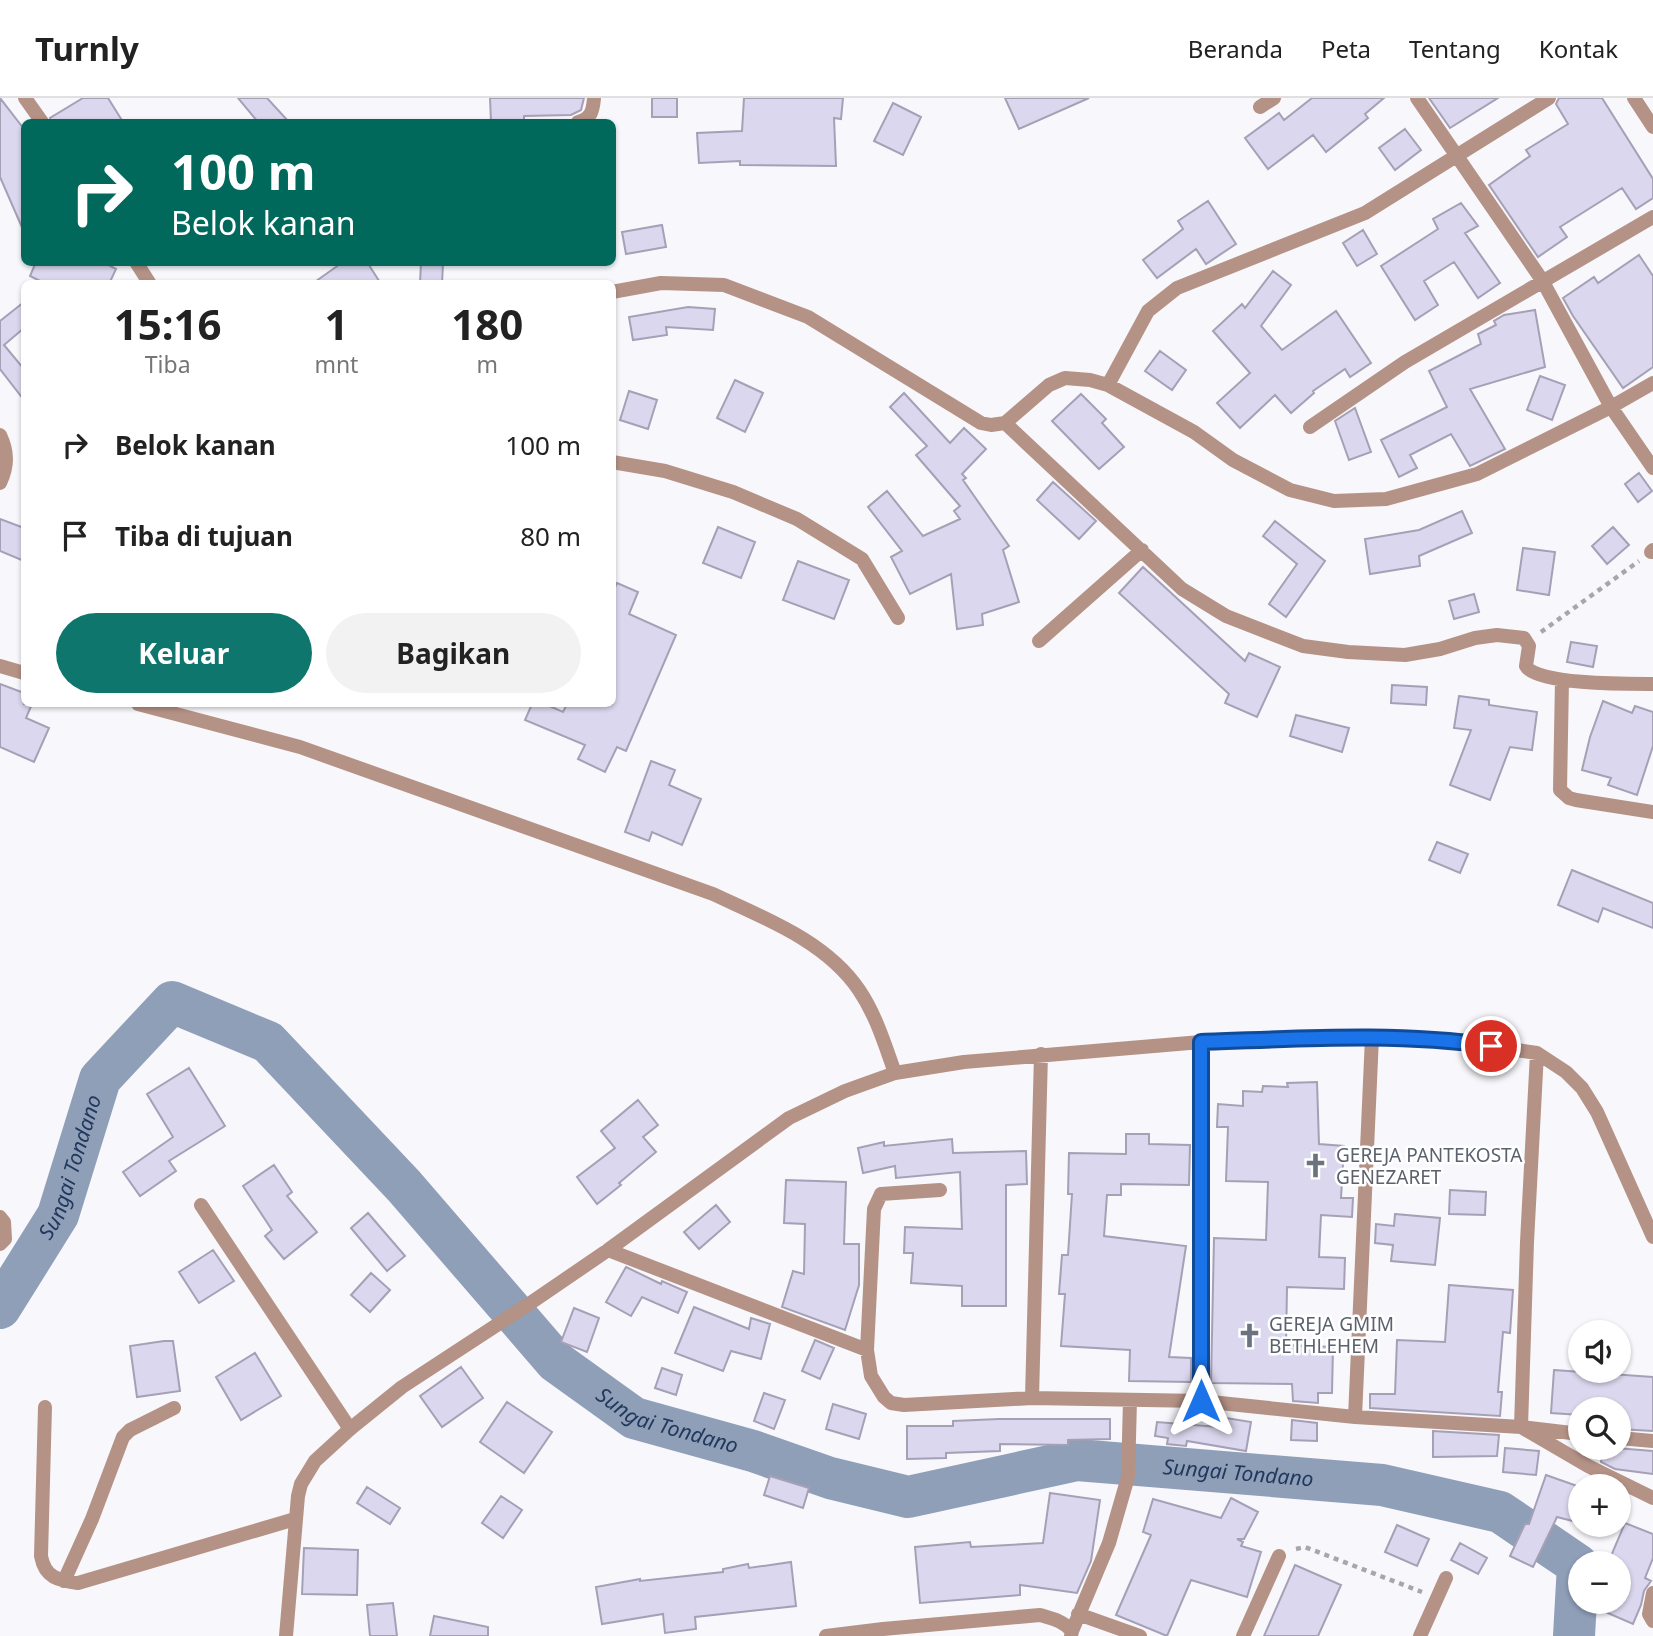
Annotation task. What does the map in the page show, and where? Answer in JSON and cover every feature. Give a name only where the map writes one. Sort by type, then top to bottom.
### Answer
[{"type":"street","points":[[25,98],[40,119]]},
{"type":"street","points":[[586,119],[591,114],[594,98]]},
{"type":"street","points":[[1260,107],[1274,98]]},
{"type":"street","points":[[1417,98],[1542,280],[1611,407],[1653,468]]},
{"type":"street","points":[[1108,385],[1148,311],[1177,288],[1364,213],[1549,98]]},
{"type":"street","points":[[1633,98],[1653,127]]},
{"type":"street","points":[[1310,427],[1405,362],[1653,217]]},
{"type":"street","points":[[616,291],[661,283],[724,285],[808,317],[990,425],[1005,423],[1049,385],[1065,378],[1108,385],[1194,432],[1233,460],[1290,490],[1334,501],[1386,499],[1477,474],[1653,383]]},
{"type":"street","points":[[1005,423],[1182,589],[1226,616],[1303,646],[1405,655],[1440,649],[1475,638],[1497,635],[1524,638],[1528,642],[1528,670],[1562,680],[1653,684]]},
{"type":"street","points":[[0,435],[5,446],[6,469],[0,483]]},
{"type":"street","points":[[616,463],[665,471],[733,492],[797,519],[862,559],[898,618]]},
{"type":"street","points":[[1039,641],[1142,550]]},
{"type":"street","points":[[0,666],[21,672]]},
{"type":"street","points":[[1562,680],[1560,790],[1576,800],[1653,812]]},
{"type":"street","points":[[149,707],[300,747],[713,894],[775,923],[827,955],[859,989],[882,1034],[895,1073]]},
{"type":"street","points":[[1355,1417],[1372,1037]]},
{"type":"street","points":[[286,1636],[298,1496],[306,1474],[315,1461],[402,1387],[608,1250],[789,1118],[845,1091],[895,1073],[1041,1054],[1201,1042],[1372,1037],[1446,1040],[1536,1053],[1566,1072],[1582,1088],[1597,1112],[1653,1237]]},
{"type":"street","points":[[1201,1042],[1201,1401]]},
{"type":"street","points":[[1521,1427],[1536,1053]]},
{"type":"street","points":[[1032,1398],[1041,1054]]},
{"type":"street","points":[[940,1190],[881,1194],[874,1209],[867,1350],[871,1376],[891,1403],[942,1405],[1032,1398],[1201,1401],[1355,1417],[1521,1427],[1568,1433]]},
{"type":"street","points":[[201,1205],[350,1429]]},
{"type":"street","points":[[0,1217],[4,1222],[5,1239],[0,1244]]},
{"type":"street","points":[[608,1250],[867,1350]]},
{"type":"street","points":[[826,1636],[896,1627],[1040,1615],[1058,1620],[1072,1634],[1109,1543],[1128,1476],[1130,1400]]},
{"type":"street","points":[[45,1407],[41,1556],[43,1567],[50,1575],[78,1583],[295,1519]]},
{"type":"street","points":[[64,1581],[123,1437],[130,1430],[174,1408]]},
{"type":"street","points":[[1521,1427],[1588,1466],[1653,1497]]},
{"type":"street","points":[[1631,1439],[1653,1441]]},
{"type":"street","points":[[1243,1636],[1279,1556]]},
{"type":"street","points":[[1420,1636],[1446,1578]]},
{"type":"street","points":[[1653,1593],[1649,1606],[1653,1621]]},
{"type":"street","points":[[1078,1614],[1140,1636]]},
{"type":"path","points":[[1528,642],[1652,551]]},
{"type":"path","points":[[1279,1556],[1305,1547],[1436,1597]]},
{"type":"building","points":[[0,98],[21,125],[21,225],[0,177]]},
{"type":"building","points":[[83,98],[108,98],[121,119],[50,119]]},
{"type":"building","points":[[238,98],[267,98],[286,119],[256,119]]},
{"type":"building","points":[[490,98],[584,98],[581,110],[571,115],[491,119]]},
{"type":"building","points":[[652,98],[677,98],[677,117],[652,117]]},
{"type":"building","points":[[744,98],[843,98],[841,119],[834,118],[836,166],[740,165],[740,161],[699,163],[697,133],[742,131]]},
{"type":"building","points":[[1005,98],[1089,98],[1019,129]]},
{"type":"building","points":[[1312,98],[1384,98],[1365,114],[1368,118],[1326,152],[1313,135],[1268,169],[1245,138],[1279,113],[1284,120]]},
{"type":"building","points":[[1429,98],[1498,98],[1450,128]]},
{"type":"building","points":[[1559,98],[1602,98],[1653,179],[1653,198],[1636,209],[1622,188],[1560,227],[1567,237],[1538,257],[1489,185],[1530,156],[1526,150],[1568,124],[1556,104]]},
{"type":"building","points":[[893,103],[921,117],[903,155],[874,141]]},
{"type":"building","points":[[1405,129],[1421,150],[1395,170],[1379,148]]},
{"type":"building","points":[[1208,201],[1236,244],[1206,264],[1196,249],[1157,278],[1143,260],[1183,229],[1178,221]]},
{"type":"building","points":[[1461,203],[1478,226],[1465,233],[1500,283],[1478,298],[1454,262],[1424,281],[1438,305],[1415,320],[1381,266],[1438,229],[1433,219]]},
{"type":"building","points":[[662,225],[666,247],[626,254],[622,232]]},
{"type":"building","points":[[1363,230],[1377,254],[1357,266],[1343,243]]},
{"type":"building","points":[[1639,255],[1653,276],[1653,367],[1623,388],[1563,298],[1594,277],[1598,283]]},
{"type":"building","points":[[34,266],[110,266],[116,269],[111,280],[38,280],[30,276]]},
{"type":"building","points":[[337,266],[370,266],[378,280],[318,280]]},
{"type":"building","points":[[421,266],[443,266],[442,280],[420,280]]},
{"type":"building","points":[[1273,271],[1291,285],[1261,326],[1282,350],[1336,311],[1371,363],[1350,377],[1345,369],[1313,391],[1314,393],[1291,413],[1275,395],[1240,428],[1217,403],[1250,373],[1213,331],[1242,304],[1245,308]]},
{"type":"building","points":[[21,304],[21,331],[4,345],[21,365],[21,396],[0,369],[0,321]]},
{"type":"building","points":[[688,307],[715,309],[713,330],[666,327],[667,335],[633,340],[629,317]]},
{"type":"building","points":[[1535,310],[1545,367],[1470,389],[1505,449],[1470,466],[1451,434],[1410,455],[1417,468],[1399,477],[1381,440],[1447,407],[1429,371],[1481,344],[1478,334],[1496,325],[1494,321],[1504,315]]},
{"type":"building","points":[[1160,351],[1186,370],[1172,390],[1145,371]]},
{"type":"building","points":[[1540,376],[1565,385],[1552,420],[1527,410]]},
{"type":"building","points":[[735,380],[763,393],[745,432],[717,418]]},
{"type":"building","points":[[629,391],[657,400],[648,429],[620,420]]},
{"type":"building","points":[[904,393],[950,443],[964,428],[986,449],[962,474],[966,478],[963,480],[1009,546],[1003,550],[1019,602],[982,614],[983,625],[957,629],[951,574],[910,594],[891,557],[902,551],[868,507],[887,491],[923,536],[960,519],[954,511],[960,506],[916,455],[927,446],[890,407]]},
{"type":"building","points":[[1081,394],[1106,419],[1102,423],[1124,447],[1099,469],[1052,421]]},
{"type":"building","points":[[1355,408],[1371,452],[1349,460],[1335,421]]},
{"type":"building","points":[[1639,473],[1652,491],[1638,502],[1625,484]]},
{"type":"building","points":[[1053,482],[1096,521],[1079,539],[1037,500]]},
{"type":"building","points":[[1462,511],[1472,533],[1419,556],[1420,566],[1370,574],[1365,539],[1419,530]]},
{"type":"building","points":[[0,519],[21,527],[21,560],[0,551]]},
{"type":"building","points":[[1275,521],[1325,561],[1286,617],[1269,604],[1297,564],[1263,536]]},
{"type":"building","points":[[718,527],[755,542],[741,578],[703,563]]},
{"type":"building","points":[[1613,527],[1629,545],[1607,564],[1592,546]]},
{"type":"building","points":[[1523,548],[1555,552],[1549,595],[1517,590]]},
{"type":"building","points":[[798,561],[849,580],[834,619],[783,600]]},
{"type":"building","points":[[1143,567],[1245,661],[1249,653],[1280,667],[1257,717],[1225,703],[1229,694],[1119,593]]},
{"type":"building","points":[[617,583],[638,592],[629,614],[676,635],[626,751],[617,747],[605,772],[578,759],[585,745],[525,720],[531,707],[552,707],[563,712],[566,707],[616,707]]},
{"type":"building","points":[[1474,594],[1479,612],[1454,619],[1449,601]]},
{"type":"building","points":[[1571,642],[1597,646],[1593,667],[1567,662]]},
{"type":"building","points":[[0,684],[21,692],[21,707],[31,707],[26,718],[49,728],[34,762],[0,747]]},
{"type":"building","points":[[1392,685],[1427,687],[1426,705],[1391,703]]},
{"type":"building","points":[[1459,696],[1489,700],[1489,705],[1537,712],[1532,750],[1510,747],[1490,800],[1450,785],[1471,730],[1454,728]]},
{"type":"building","points":[[1603,701],[1632,713],[1635,706],[1653,712],[1653,746],[1637,795],[1608,785],[1611,778],[1582,770]]},
{"type":"building","points":[[1296,715],[1349,728],[1342,752],[1290,736]]},
{"type":"building","points":[[651,761],[675,770],[669,785],[701,799],[682,845],[652,832],[649,841],[625,832]]},
{"type":"building","points":[[1437,842],[1468,854],[1460,873],[1429,860]]},
{"type":"building","points":[[1572,870],[1653,903],[1653,928],[1603,908],[1598,922],[1558,905]]},
{"type":"building","points":[[189,1068],[225,1126],[169,1161],[176,1171],[140,1196],[123,1172],[173,1137],[147,1094]]},
{"type":"building","points":[[1317,1082],[1319,1144],[1344,1146],[1341,1198],[1353,1198],[1352,1217],[1321,1215],[1319,1257],[1345,1258],[1344,1289],[1287,1287],[1286,1345],[1333,1347],[1332,1393],[1318,1393],[1318,1403],[1293,1401],[1292,1384],[1211,1383],[1214,1238],[1266,1240],[1268,1182],[1226,1181],[1228,1127],[1217,1127],[1218,1104],[1243,1106],[1243,1091],[1262,1092],[1263,1086],[1288,1087],[1287,1083]]},
{"type":"building","points":[[638,1100],[658,1125],[643,1137],[656,1152],[597,1204],[577,1177],[615,1148],[601,1131]]},
{"type":"building","points":[[1126,1134],[1149,1134],[1149,1144],[1190,1145],[1189,1185],[1121,1184],[1121,1195],[1107,1195],[1104,1236],[1186,1246],[1169,1357],[1191,1358],[1191,1382],[1129,1381],[1130,1350],[1061,1346],[1065,1294],[1059,1294],[1062,1255],[1068,1255],[1072,1194],[1068,1194],[1069,1153],[1126,1154]]},
{"type":"building","points":[[952,1139],[953,1153],[1026,1151],[1027,1184],[1006,1185],[1006,1306],[962,1306],[962,1286],[911,1283],[913,1253],[904,1253],[905,1227],[962,1229],[960,1172],[896,1178],[895,1166],[863,1173],[858,1148],[884,1142],[884,1146]]},
{"type":"building","points":[[274,1165],[292,1192],[287,1196],[317,1232],[284,1259],[265,1236],[272,1230],[243,1186]]},
{"type":"building","points":[[786,1180],[846,1182],[844,1244],[859,1244],[859,1285],[845,1330],[782,1307],[793,1271],[804,1274],[805,1224],[784,1223]]},
{"type":"building","points":[[1450,1190],[1486,1192],[1485,1215],[1449,1214]]},
{"type":"building","points":[[716,1205],[730,1222],[699,1249],[684,1232]]},
{"type":"building","points":[[368,1213],[405,1256],[387,1271],[351,1228]]},
{"type":"building","points":[[1395,1214],[1440,1218],[1435,1265],[1391,1261],[1393,1245],[1375,1243],[1376,1224],[1394,1226]]},
{"type":"building","points":[[213,1250],[234,1281],[199,1303],[179,1272]]},
{"type":"building","points":[[626,1267],[661,1284],[662,1281],[687,1292],[678,1313],[642,1297],[631,1316],[606,1302]]},
{"type":"building","points":[[371,1273],[390,1290],[370,1312],[351,1295]]},
{"type":"building","points":[[1449,1285],[1513,1290],[1510,1333],[1503,1332],[1498,1392],[1502,1392],[1500,1416],[1370,1408],[1370,1394],[1395,1394],[1397,1340],[1445,1342]]},
{"type":"building","points":[[694,1307],[749,1329],[751,1318],[770,1324],[761,1359],[731,1351],[723,1371],[675,1353]]},
{"type":"building","points":[[574,1308],[599,1318],[587,1352],[561,1342]]},
{"type":"building","points":[[815,1340],[834,1348],[820,1379],[802,1371]]},
{"type":"building","points":[[173,1341],[180,1391],[137,1397],[130,1346]]},
{"type":"building","points":[[255,1353],[281,1396],[241,1420],[216,1377]]},
{"type":"building","points":[[461,1367],[483,1398],[442,1427],[420,1396]]},
{"type":"building","points":[[662,1368],[682,1375],[676,1395],[655,1388]]},
{"type":"building","points":[[1554,1370],[1568,1371],[1568,1383],[1631,1383],[1631,1375],[1653,1377],[1653,1431],[1631,1430],[1631,1397],[1568,1397],[1568,1414],[1551,1413]]},
{"type":"building","points":[[764,1393],[785,1400],[774,1429],[754,1421]]},
{"type":"building","points":[[507,1402],[552,1432],[524,1473],[480,1442]]},
{"type":"building","points":[[833,1404],[866,1414],[859,1439],[826,1429]]},
{"type":"building","points":[[1220,1417],[1251,1422],[1246,1451],[1187,1441],[1186,1446],[1167,1444],[1168,1438],[1155,1436],[1157,1422],[1218,1427]]},
{"type":"building","points":[[1110,1419],[1110,1439],[1068,1440],[1068,1445],[1000,1444],[1000,1451],[946,1453],[946,1458],[907,1459],[907,1426],[953,1426],[953,1421]]},
{"type":"building","points":[[1292,1420],[1317,1423],[1317,1441],[1291,1440]]},
{"type":"building","points":[[1433,1431],[1499,1435],[1497,1456],[1433,1457]]},
{"type":"building","points":[[1505,1448],[1539,1451],[1536,1475],[1503,1472]]},
{"type":"building","points":[[1631,1449],[1653,1451],[1653,1474],[1615,1469],[1601,1462],[1631,1460]]},
{"type":"building","points":[[1546,1475],[1568,1483],[1568,1520],[1557,1517],[1533,1567],[1510,1556],[1525,1524],[1529,1524]]},
{"type":"building","points":[[770,1476],[809,1488],[803,1508],[764,1495]]},
{"type":"building","points":[[367,1487],[400,1508],[390,1524],[357,1503]]},
{"type":"building","points":[[1050,1493],[1100,1500],[1091,1561],[1077,1593],[1020,1585],[1020,1595],[920,1603],[915,1547],[970,1542],[971,1547],[1043,1543]]},
{"type":"building","points":[[501,1496],[522,1510],[503,1538],[482,1523]]},
{"type":"building","points":[[1231,1498],[1258,1512],[1244,1539],[1237,1539],[1243,1542],[1241,1546],[1261,1552],[1247,1597],[1191,1580],[1167,1636],[1116,1615],[1151,1535],[1143,1532],[1153,1499],[1221,1518]]},
{"type":"building","points":[[1397,1525],[1429,1539],[1417,1566],[1385,1552]]},
{"type":"building","points":[[1631,1525],[1653,1534],[1653,1558],[1645,1578],[1651,1581],[1644,1591],[1633,1624],[1610,1614],[1631,1614],[1631,1551],[1613,1551],[1619,1537],[1631,1537]]},
{"type":"building","points":[[1460,1543],[1487,1558],[1478,1574],[1451,1560]]},
{"type":"building","points":[[304,1548],[358,1550],[357,1595],[302,1594]]},
{"type":"building","points":[[791,1562],[796,1606],[695,1617],[696,1629],[665,1633],[663,1614],[602,1624],[596,1587],[640,1579],[723,1572],[723,1569],[748,1564],[749,1568]]},
{"type":"building","points":[[1295,1565],[1341,1585],[1318,1636],[1264,1636]]},
{"type":"building","points":[[393,1603],[397,1636],[370,1636],[367,1605]]},
{"type":"building","points":[[434,1616],[488,1627],[488,1636],[430,1636]]},
{"type":"waterway","name":"Sungai Tondano","points":[[0,1308],[58,1215],[100,1079],[172,1002],[268,1042],[404,1186],[556,1362],[634,1418],[753,1451],[830,1478],[908,1497],[1077,1460],[1382,1485],[1500,1512],[1578,1565],[1574,1636]]},
{"type":"place","name":"GEREJA PANTEKOSTA GENEZARET","points":[[1316,1166]]},
{"type":"place","name":"GEREJA GMIM BETHLEHEM","points":[[1249,1335]]},
{"type":"route","points":[[1201,1401],[1201,1042],[1372,1037],[1446,1040],[1491,1046]]}]
